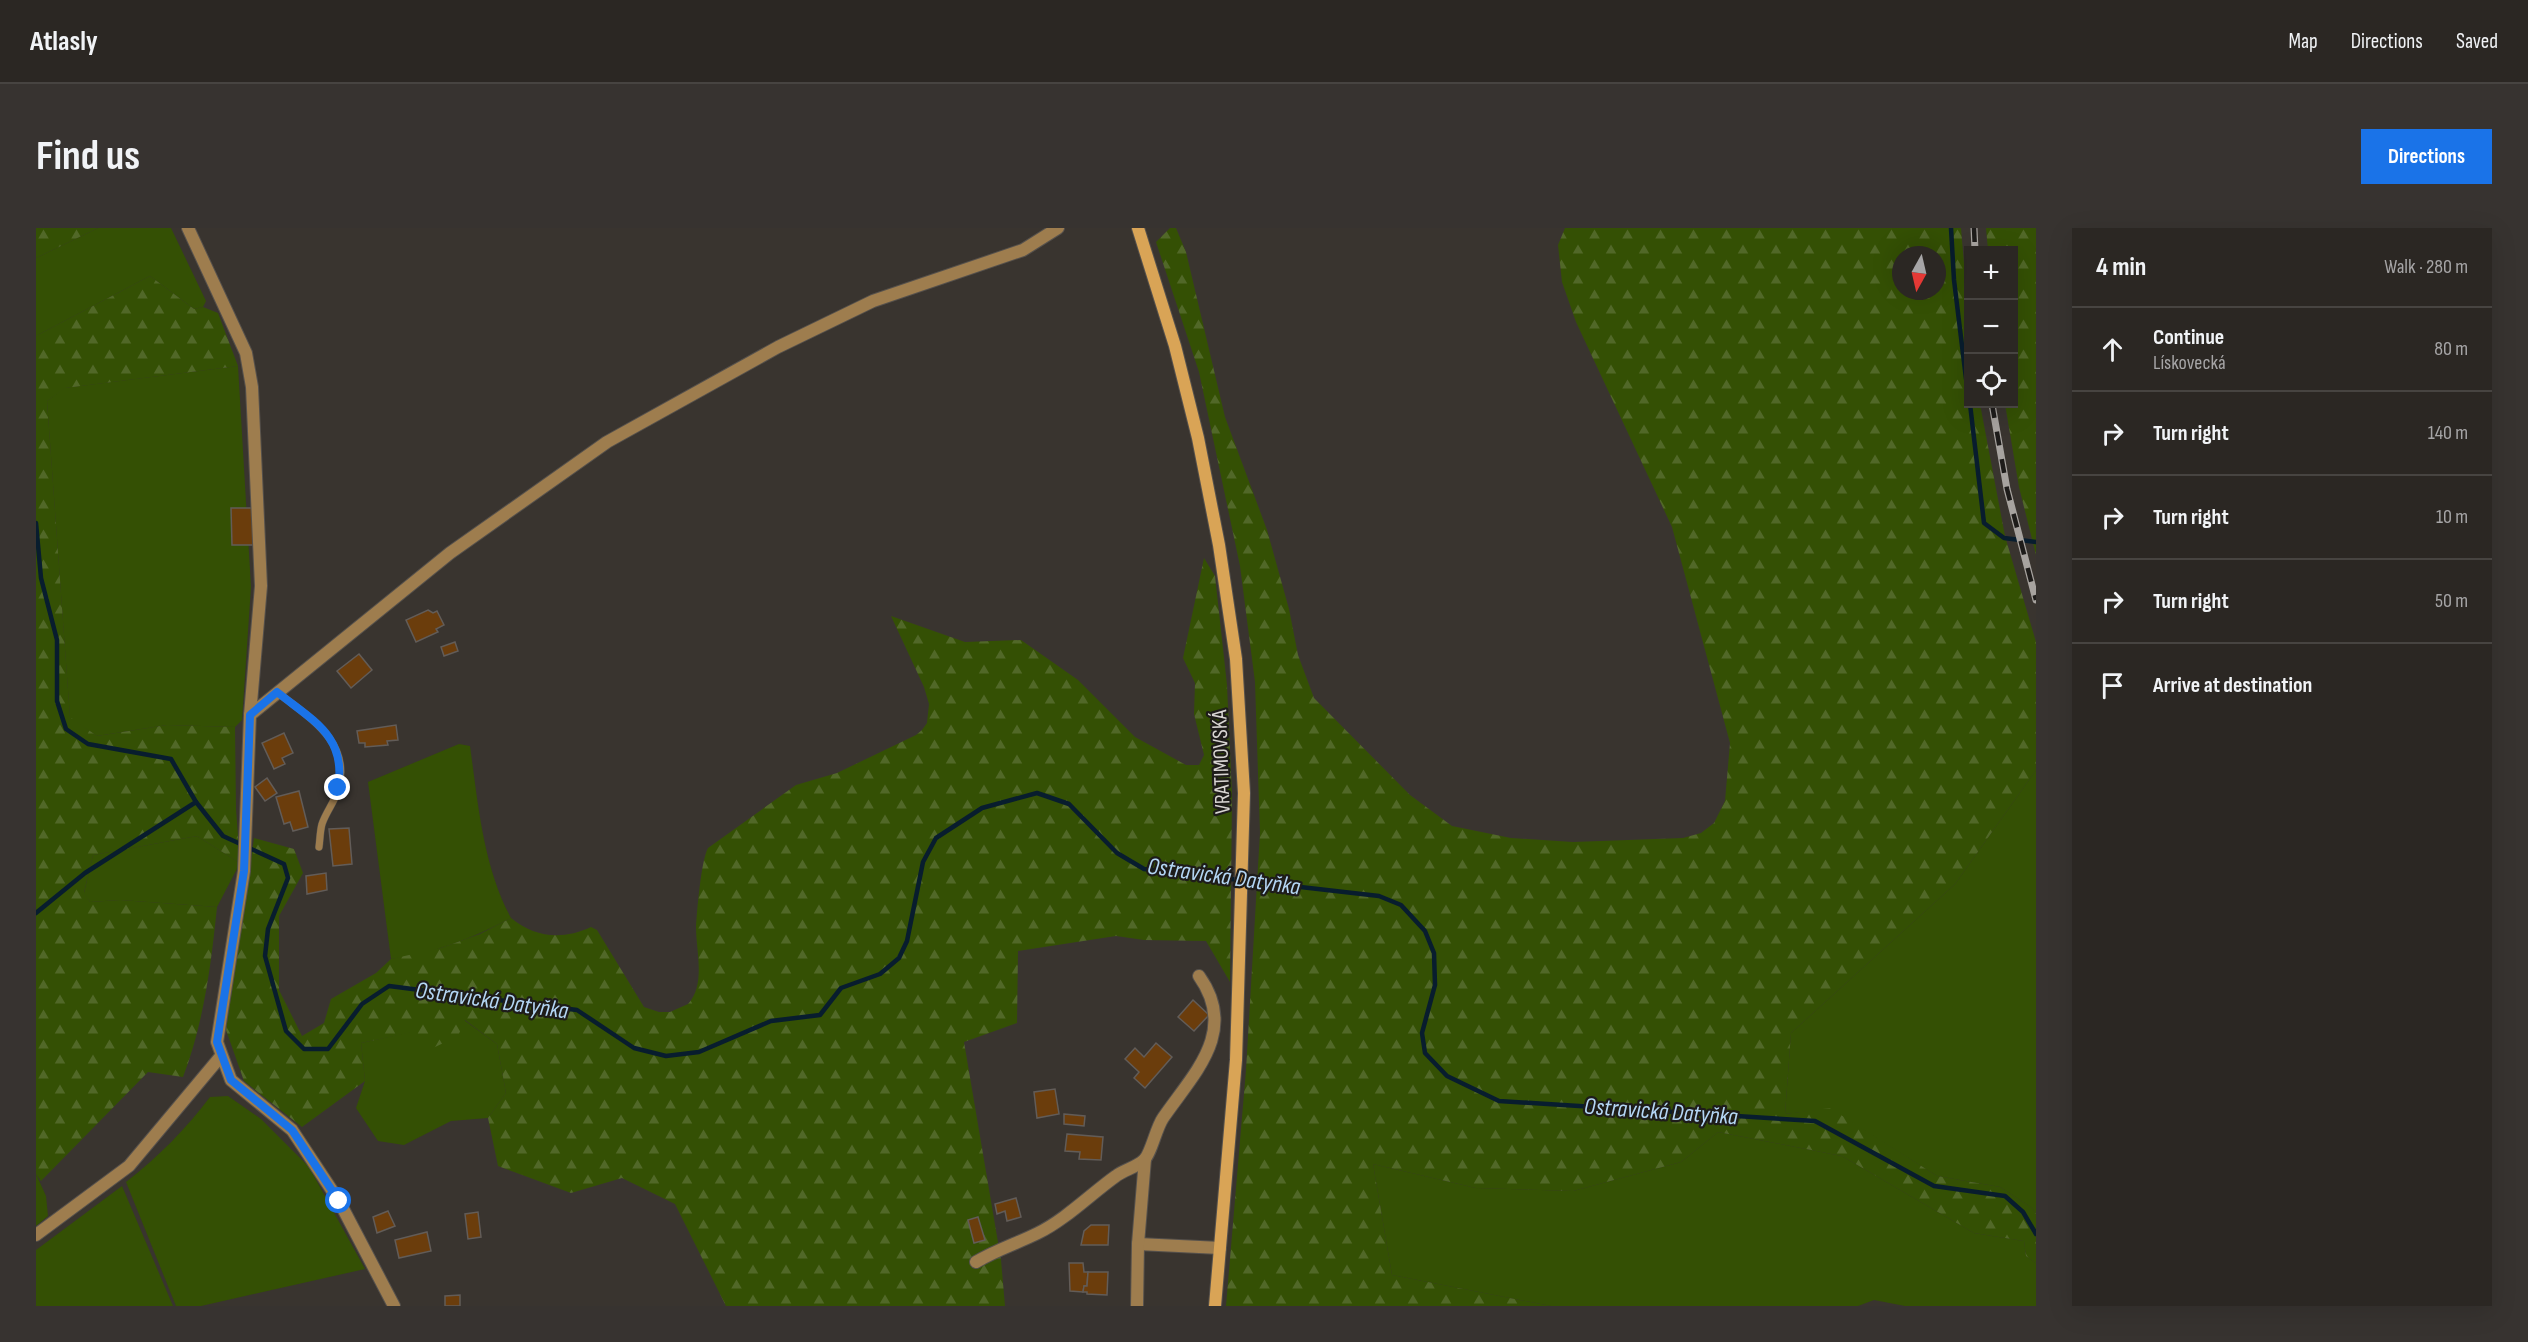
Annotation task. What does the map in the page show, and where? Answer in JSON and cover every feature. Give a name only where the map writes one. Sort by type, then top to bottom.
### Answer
[{"type":"main road","name":"VRATIMOVSKÁ","points":[[1138,228],[1175,346],[1198,438],[1220,545],[1236,659],[1244,793],[1236,1060],[1215,1306]]},
{"type":"street","points":[[188,228],[246,352],[252,387],[261,586],[250,715],[244,871],[217,1042],[231,1080],[292,1130],[339,1201],[394,1306]]},
{"type":"street","points":[[250,715],[450,553],[607,442],[778,347],[862,306],[1023,250],[1058,228]]},
{"type":"street","points":[[1137,1306],[1138,1244],[1145,1159],[1162,1120],[1207,1057],[1212,1037],[1213,1006],[1206,986],[1199,976]]},
{"type":"street","points":[[36,1235],[129,1166],[221,1056]]},
{"type":"street","points":[[976,1262],[1005,1246],[1040,1232],[1119,1174],[1145,1159]]},
{"type":"street","points":[[1138,1244],[1220,1248]]},
{"type":"lane","points":[[277,692],[325,730],[336,746],[341,770],[340,779],[333,805],[322,824],[319,847]]},
{"type":"green space","points":[[36,228],[98,228],[36,258]]},
{"type":"green space","points":[[98,228],[171,228],[206,301],[203,307],[194,309],[150,276],[36,336],[36,258]]},
{"type":"green space","points":[[1170,228],[1176,228],[1186,252],[1225,417],[1267,530],[1289,609],[1298,655],[1314,698],[1410,795],[1452,826],[1511,838],[1573,842],[1683,838],[1701,833],[1714,823],[1725,801],[1730,743],[1672,527],[1576,322],[1562,282],[1558,245],[1565,228],[1961,228],[1964,264],[1964,408],[1981,408],[2005,536],[2036,642],[2036,770],[1955,884],[1791,1033],[1785,1114],[1830,1108],[1937,1176],[2000,1187],[2032,1208],[2036,1214],[2036,1263],[2026,1256],[2024,1241],[1974,1233],[1842,1156],[1718,1132],[1681,1162],[1573,1191],[1476,1188],[1373,1164],[1392,1275],[1551,1306],[1226,1306],[1246,1070],[1260,833],[1255,682],[1240,566],[1199,372],[1156,242]]},
{"type":"green space","points":[[1986,228],[2036,228],[2036,555],[2019,487],[2006,408],[2018,408],[2018,246],[1988,246]]},
{"type":"green space","points":[[150,276],[194,309],[203,307],[218,313],[238,366],[65,388],[47,401],[70,717],[97,736],[167,725],[235,727],[236,809],[240,863],[197,836],[93,855],[84,892],[90,902],[120,900],[217,907],[209,972],[196,1035],[183,1077],[148,1072],[41,1181],[36,1174],[36,336]]},
{"type":"green space","points":[[238,366],[251,587],[242,720],[235,727],[167,725],[97,736],[70,718],[47,401],[64,388]]},
{"type":"green space","points":[[1204,558],[1215,576],[1227,685],[1232,795],[1230,982],[1206,941],[1144,940],[1116,936],[1018,951],[1017,1023],[964,1042],[1001,1260],[1005,1306],[726,1306],[675,1204],[622,1178],[571,1193],[498,1166],[488,1118],[506,1093],[497,1044],[465,1020],[458,1036],[433,1048],[413,1032],[361,1043],[365,1081],[302,1127],[244,1081],[226,1030],[254,838],[294,849],[303,873],[279,916],[279,990],[302,1036],[324,1023],[331,999],[376,973],[391,959],[441,948],[480,934],[511,918],[530,930],[550,935],[570,934],[591,927],[597,930],[644,1007],[659,1012],[670,1012],[688,1004],[697,987],[699,967],[696,927],[701,874],[708,848],[796,785],[837,773],[916,735],[927,723],[929,704],[924,687],[891,616],[965,642],[1021,640],[1078,680],[1135,737],[1186,765],[1199,765],[1204,755],[1194,714],[1195,683],[1183,658]]},
{"type":"green space","points":[[459,744],[470,746],[488,856],[511,918],[452,944],[407,957],[391,959],[368,782]]},
{"type":"green space","points":[[2036,770],[2036,1214],[2032,1208],[2000,1187],[1937,1176],[1830,1109],[1785,1114],[1791,1033],[1955,884]]},
{"type":"green space","points":[[197,836],[240,863],[217,907],[120,900],[90,902],[84,893],[93,855]]},
{"type":"green space","points":[[464,1020],[497,1044],[506,1093],[488,1118],[451,1121],[404,1145],[378,1141],[356,1108],[365,1081],[361,1043]]},
{"type":"green space","points":[[228,1096],[261,1119],[309,1167],[365,1269],[201,1306],[176,1306],[126,1182],[171,1142],[210,1097]]},
{"type":"green space","points":[[1718,1132],[1842,1156],[1974,1233],[2024,1241],[2026,1256],[2036,1263],[2036,1306],[1905,1306],[1874,1300],[1858,1306],[1551,1306],[1392,1275],[1373,1164],[1476,1188],[1573,1191],[1681,1162]]},
{"type":"green space","points":[[36,1174],[46,1196],[48,1216],[36,1226]]},
{"type":"green space","points":[[122,1186],[173,1306],[36,1306],[36,1250]]},
{"type":"building","points":[[231,508],[252,508],[254,545],[232,545]]},
{"type":"building","points":[[428,610],[433,613],[437,611],[444,625],[436,629],[438,632],[416,642],[406,620]]},
{"type":"building","points":[[455,642],[458,651],[444,656],[441,647]]},
{"type":"building","points":[[359,654],[372,670],[351,688],[337,671]]},
{"type":"building","points":[[396,725],[398,740],[387,741],[388,745],[365,747],[365,743],[359,743],[357,731]]},
{"type":"building","points":[[284,733],[293,753],[282,758],[285,764],[274,769],[262,743]]},
{"type":"building","points":[[267,778],[277,793],[265,801],[255,787]]},
{"type":"building","points":[[299,791],[308,827],[293,831],[290,822],[284,824],[276,797]]},
{"type":"building","points":[[349,828],[352,864],[333,866],[329,829]]},
{"type":"building","points":[[326,873],[327,890],[307,894],[306,876]]},
{"type":"building","points":[[1193,1000],[1209,1015],[1194,1031],[1178,1017]]},
{"type":"building","points":[[1156,1043],[1172,1057],[1145,1088],[1134,1078],[1139,1072],[1125,1059],[1135,1048],[1144,1057]]},
{"type":"building","points":[[1055,1089],[1059,1114],[1037,1118],[1034,1092]]},
{"type":"building","points":[[1064,1114],[1085,1116],[1084,1126],[1064,1124]]},
{"type":"building","points":[[1067,1134],[1103,1137],[1101,1160],[1079,1159],[1080,1152],[1065,1151]]},
{"type":"building","points":[[1016,1198],[1021,1217],[1007,1221],[1005,1211],[997,1214],[995,1204]]},
{"type":"building","points":[[388,1211],[395,1226],[377,1233],[373,1217]]},
{"type":"building","points":[[478,1212],[481,1237],[468,1239],[465,1214]]},
{"type":"building","points":[[978,1217],[985,1240],[974,1243],[968,1220]]},
{"type":"building","points":[[1091,1225],[1109,1225],[1108,1245],[1081,1245],[1084,1231]]},
{"type":"building","points":[[427,1232],[431,1251],[399,1258],[395,1240]]},
{"type":"building","points":[[1069,1263],[1083,1263],[1084,1272],[1088,1272],[1087,1286],[1084,1286],[1083,1292],[1070,1291]]},
{"type":"building","points":[[1088,1272],[1108,1272],[1107,1295],[1083,1292],[1084,1286],[1087,1286]]},
{"type":"building","points":[[460,1295],[460,1306],[445,1306],[445,1296]]},
{"type":"waterway","points":[[1951,228],[1954,280],[1964,362]]},
{"type":"waterway","points":[[1970,408],[1984,523],[2004,538],[2036,542]]},
{"type":"waterway","name":"Ostravická Datyňka","points":[[36,523],[41,578],[57,640],[57,701],[66,729],[88,744],[171,759],[196,802],[223,836],[284,864],[288,878],[268,929],[265,956],[286,1031],[304,1049],[328,1049],[362,1004],[389,986],[577,1010],[634,1048],[666,1056],[699,1052],[771,1021],[820,1015],[841,988],[880,974],[899,958],[907,941],[923,862],[936,838],[982,808],[1037,793],[1069,804],[1117,853],[1144,869],[1379,896],[1401,905],[1425,931],[1434,953],[1435,985],[1422,1033],[1425,1053],[1447,1076],[1499,1101],[1815,1121],[1934,1186],[2005,1196],[2023,1212],[2036,1234]]},
{"type":"waterway","points":[[36,913],[85,873],[196,802]]},
{"type":"railway","points":[[1974,228],[1975,246]]},
{"type":"railway","points":[[1993,408],[2007,489],[2036,600]]},
{"type":"route","points":[[338,788],[341,770],[336,746],[325,730],[277,692],[250,715],[244,871],[217,1042],[231,1080],[292,1130],[339,1201]]}]
